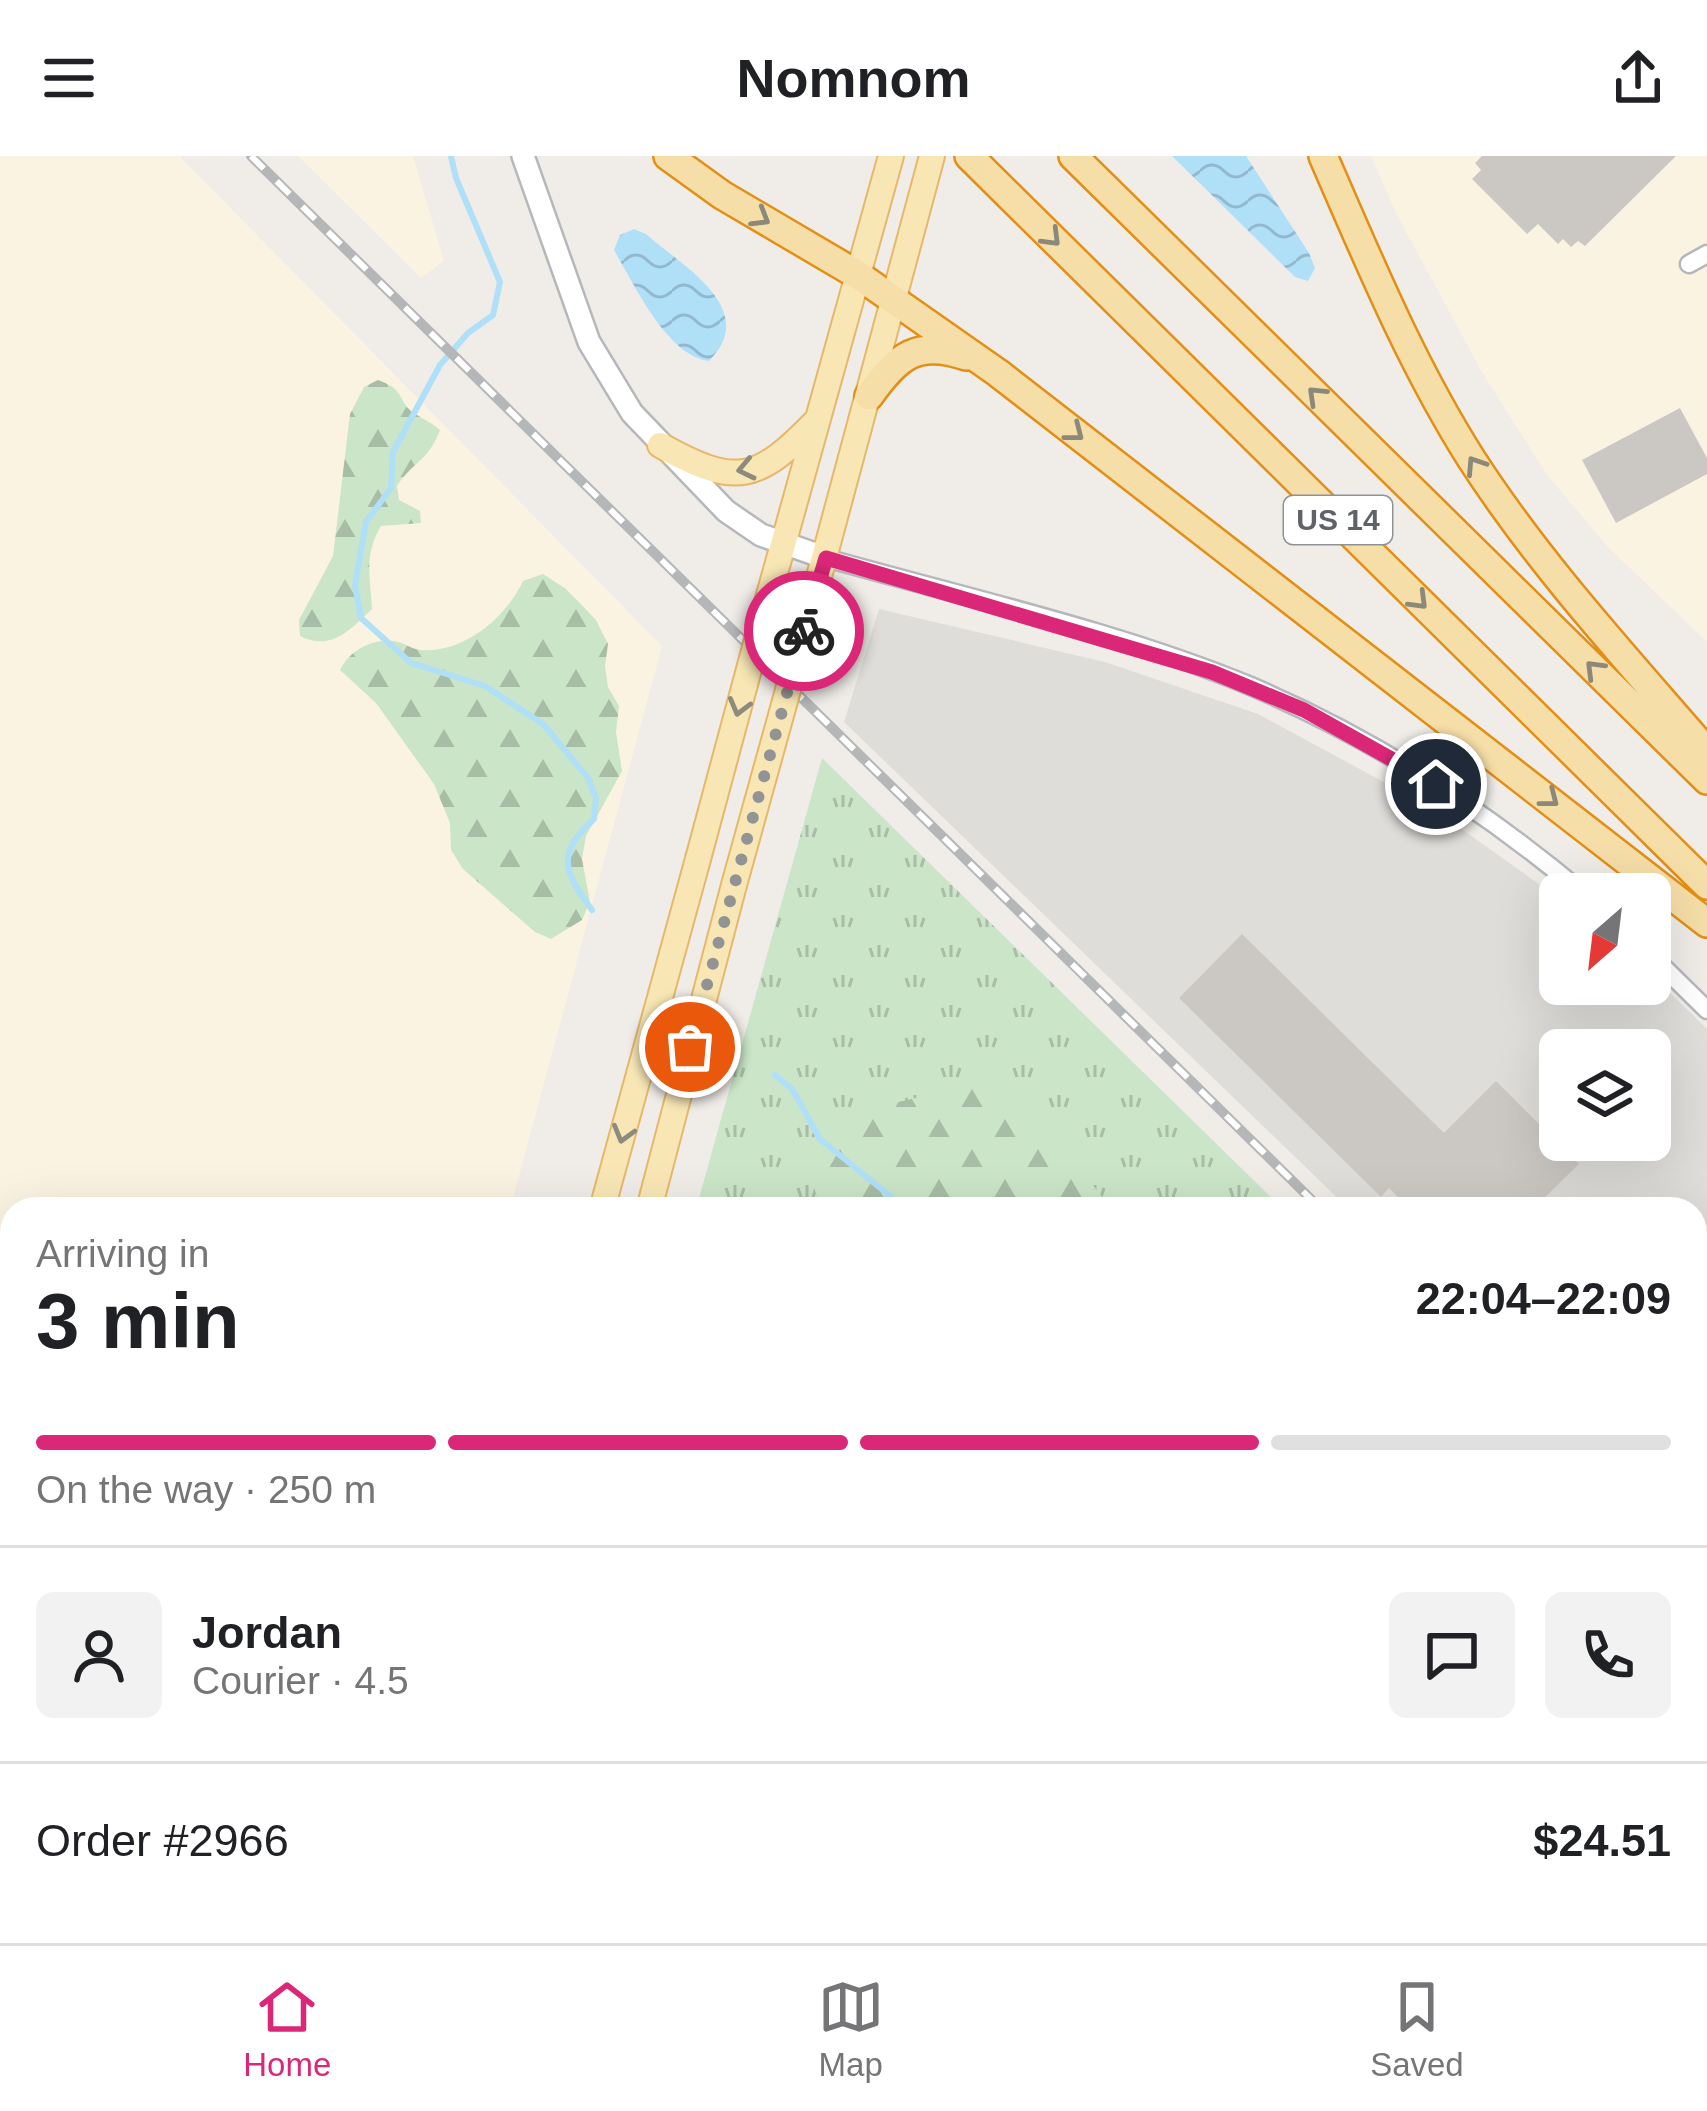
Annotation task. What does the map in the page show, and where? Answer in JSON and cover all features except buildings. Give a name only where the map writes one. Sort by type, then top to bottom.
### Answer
[{"type":"highway","points":[[668,156],[722,195],[858,275],[982,362],[1707,923]]},
{"type":"highway","name":"US 14","points":[[969,156],[1707,885]]},
{"type":"highway","name":"US 14","points":[[1072,156],[1707,780]]},
{"type":"highway","points":[[1323,156],[1402,334],[1471,458],[1555,575],[1707,752]]},
{"type":"highway","points":[[869,396],[890,369],[920,349],[945,349],[982,362]]},
{"type":"main road","points":[[605,1197],[890,156]]},
{"type":"main road","points":[[652,1197],[932,156]]},
{"type":"main road","points":[[660,445],[708,470],[737,474],[770,463],[820,417]]},
{"type":"street","points":[[523,156],[589,342],[632,413],[726,511],[784,545],[1177,660],[1280,699],[1436,784],[1556,873]]},
{"type":"street","points":[[1689,264],[1707,254]]},
{"type":"street","points":[[1671,975],[1707,1010]]},
{"type":"shaded area","points":[[0,156],[179,156],[662,646],[513,1197],[0,1197]]},
{"type":"shaded area","points":[[298,156],[413,156],[444,261],[421,278]]},
{"type":"shaded area","points":[[1371,156],[1707,156],[1707,642],[1609,548],[1547,475],[1482,372],[1397,215]]},
{"type":"shaded area","points":[[879,609],[1105,662],[1258,714],[1432,808],[1539,884],[1539,1005],[1671,1005],[1671,994],[1707,1029],[1707,1197],[1337,1197],[844,722]]},
{"type":"green space","points":[[378,380],[440,430],[430,449],[397,486],[399,500],[420,511],[421,523],[381,526],[370,556],[372,609],[340,636],[311,640],[300,636],[299,620],[333,556],[350,414],[364,387]]},
{"type":"green space","points":[[543,574],[566,589],[596,620],[608,644],[605,666],[608,687],[619,706],[616,732],[622,771],[586,836],[582,859],[590,902],[582,920],[551,939],[535,932],[463,869],[451,850],[450,823],[434,784],[376,703],[340,670],[355,652],[377,642],[436,650],[467,640],[506,608],[523,581]]},
{"type":"green space","points":[[822,758],[1271,1197],[699,1197]]},
{"type":"green space","points":[[977,1084],[1032,1110],[1102,1197],[817,1197],[807,1166],[820,1139],[894,1103]]},
{"type":"water","points":[[1172,156],[1246,156],[1309,253],[1315,268],[1308,281],[1295,277]]},
{"type":"water","points":[[634,229],[695,275],[721,306],[726,324],[723,342],[709,361],[694,356],[666,333],[631,281],[614,250],[620,235]]},
{"type":"waterway","points":[[451,156],[500,282],[493,315],[468,333],[440,365],[393,452],[391,488],[366,522],[355,585],[361,618],[411,663],[485,686],[543,724],[588,778],[596,798],[594,819],[574,842],[568,863],[592,910]]},
{"type":"waterway","points":[[775,1075],[792,1089],[820,1139],[891,1197]]},
{"type":"railway","points":[[251,156],[1309,1197]]},
{"type":"way so far","points":[[690,1047],[804,631]]},
{"type":"route","points":[[804,631],[826,558],[1212,672],[1304,710],[1436,784]]}]
